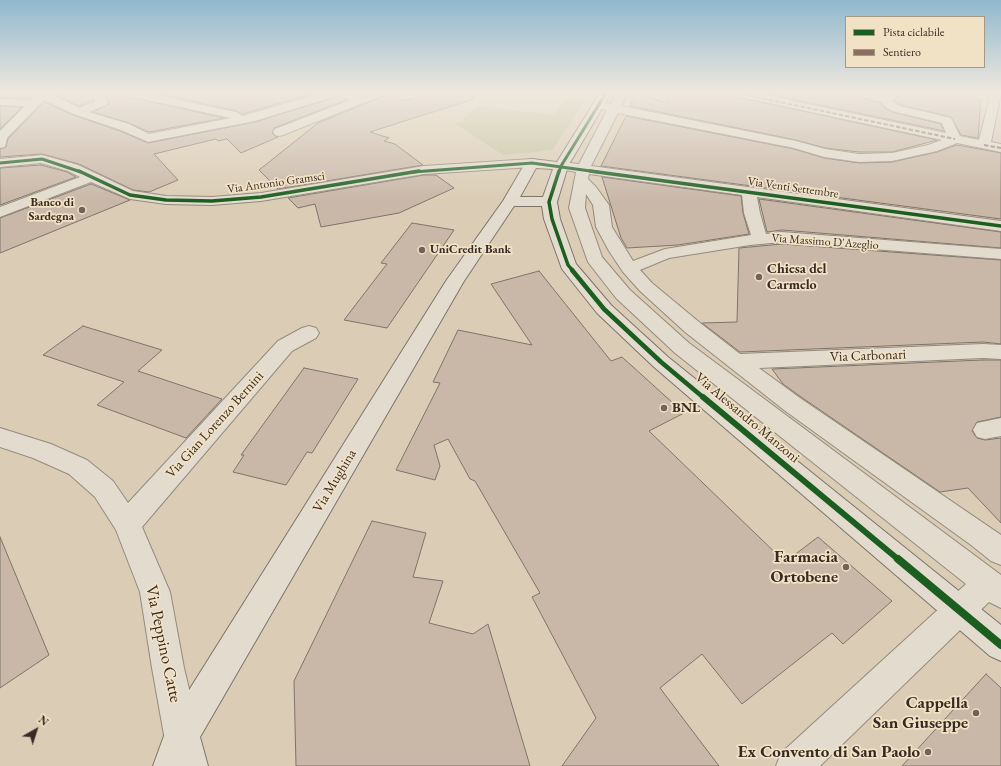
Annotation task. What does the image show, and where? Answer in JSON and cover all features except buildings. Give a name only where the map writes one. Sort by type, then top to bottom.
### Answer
[{"type":"street","points":[[0,144],[1,137],[9,129]]},
{"type":"street","points":[[129,129],[148,138],[196,129]]},
{"type":"street","points":[[279,132],[287,129]]},
{"type":"street","name":"Via Alessandro Manzoni","points":[[590,129],[575,172],[577,208],[594,258],[623,294],[682,348],[789,431],[997,587],[960,610]]},
{"type":"street","name":"Via Alessandro Manzoni","points":[[602,129],[575,172],[549,202],[552,219],[568,265],[604,309],[661,362],[1001,645]]},
{"type":"street","points":[[716,129],[796,145],[824,153],[859,158],[892,157],[932,148],[954,139]]},
{"type":"street","points":[[905,129],[1001,148]]},
{"type":"street","points":[[950,129],[954,139]]},
{"type":"street","points":[[984,144],[988,129]]},
{"type":"street","points":[[148,138],[151,152]]},
{"type":"street","points":[[984,144],[1001,162]]},
{"type":"street","name":"Via Antonio Gramsci","points":[[0,163],[42,159],[73,168],[130,195],[166,200],[212,201],[261,196],[424,170],[532,163],[575,172]]},
{"type":"street","name":"Via Mughina","points":[[181,756],[455,281],[510,201],[532,163]]},
{"type":"street","points":[[575,172],[591,190],[601,205],[604,227],[629,268],[646,288],[736,362],[792,404],[981,536],[1001,552]]},
{"type":"street","name":"Via Venti Settembre","points":[[575,172],[749,192],[1001,226]]},
{"type":"street","points":[[0,212],[92,177]]},
{"type":"street","points":[[749,192],[752,212],[760,239]]},
{"type":"street","points":[[510,201],[549,202]]},
{"type":"street","name":"Via Massimo D'Azeglio","points":[[629,268],[665,254],[782,237],[966,253],[1001,254]]},
{"type":"street","name":"Via Gian Lorenzo Bernini","points":[[127,524],[285,346],[309,333]]},
{"type":"street","name":"Via Carbonari","points":[[736,362],[975,351],[1001,352]]},
{"type":"street","name":"Via Peppino Catte","points":[[0,437],[42,451],[78,467],[104,490],[127,524],[155,592],[181,756]]},
{"type":"street","points":[[794,766],[960,610]]},
{"type":"green space","points":[[463,129],[566,129],[552,150],[503,155]]},
{"type":"marked path","points":[[906,129],[955,139]]},
{"type":"marked path","points":[[984,145],[1001,148]]},
{"type":"cycle path","points":[[584,129],[561,166],[549,202],[552,219],[568,265],[604,309],[661,362],[1001,645]]},
{"type":"cycle path","points":[[0,163],[42,159],[73,168],[130,195],[166,200],[212,201],[261,197],[424,170],[532,163],[1001,226]]},
{"type":"place","name":"Banco di Sardegna","points":[[82,210]]},
{"type":"place","name":"UniCredit Bank","points":[[422,250]]},
{"type":"place","name":"Chiesa del Carmelo","points":[[759,277]]},
{"type":"place","name":"BNL","points":[[664,408]]},
{"type":"place","name":"Farmacia Ortobene","points":[[846,567]]},
{"type":"place","name":"Cappella San Giuseppe","points":[[976,713]]},
{"type":"place","name":"Ex Convento di San Paolo","points":[[928,752]]}]
